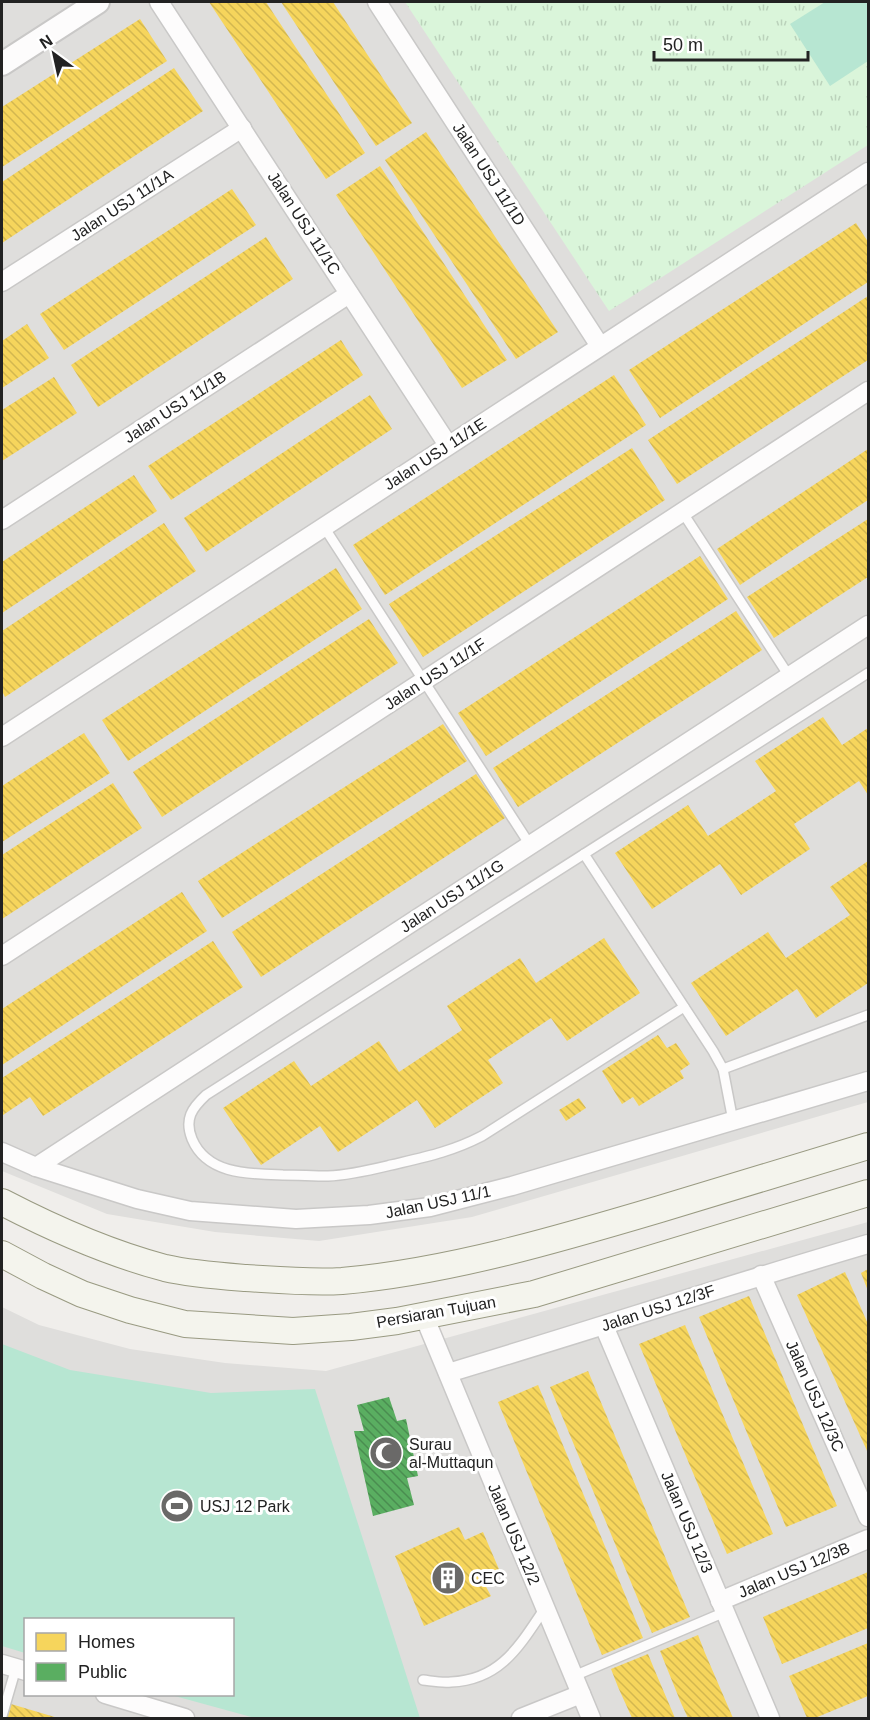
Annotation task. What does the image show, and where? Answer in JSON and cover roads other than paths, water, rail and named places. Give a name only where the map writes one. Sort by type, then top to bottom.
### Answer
[{"type":"main road","points":[[2,1202],[26,1215],[105,1249],[167,1268],[224,1277],[340,1281],[404,1273],[581,1233],[868,1146]]},
{"type":"main road","name":"Persiaran Tujuan","points":[[2,1254],[82,1294],[130,1310],[185,1324],[293,1331],[351,1327],[424,1316],[534,1294],[868,1193]]},
{"type":"street","points":[[2,64],[96,2]]},
{"type":"street","name":"Jalan USJ 11/1C","points":[[159,2],[448,445]]},
{"type":"street","name":"Jalan USJ 11/1D","points":[[377,2],[600,346]]},
{"type":"street","name":"Jalan USJ 11/1A","points":[[2,282],[242,128]]},
{"type":"street","name":"Jalan USJ 11/1E","points":[[2,737],[600,346],[865,181]]},
{"type":"street","name":"Jalan USJ 11/1B","points":[[2,520],[349,294]]},
{"type":"street","name":"Jalan USJ 11/1F","points":[[2,956],[868,392]]},
{"type":"street","name":"Jalan USJ 11/1G","points":[[36,1167],[868,625]]},
{"type":"street","name":"Jalan USJ 11/1","points":[[2,1152],[36,1167],[137,1199],[190,1211],[296,1219],[369,1215],[430,1207],[512,1186],[868,1081]]},
{"type":"street","name":"Jalan USJ 12/3F","points":[[448,1373],[868,1244]]},
{"type":"street","name":"Jalan USJ 12/3C","points":[[761,1275],[868,1517]]},
{"type":"street","name":"Jalan USJ 12/2","points":[[424,1316],[591,1719]]},
{"type":"street","name":"Jalan USJ 12/3","points":[[604,1326],[770,1719]]},
{"type":"street","name":"Jalan USJ 12/3B","points":[[723,1607],[868,1539]]},
{"type":"street","points":[[521,1719],[581,1694]]},
{"type":"street","points":[[108,1696],[186,1719]]},
{"type":"lane","points":[[683,513],[789,676]]},
{"type":"lane","points":[[324,527],[530,845]]},
{"type":"lane","points":[[684,1007],[482,1136],[444,1153],[353,1173],[248,1174],[223,1168],[208,1160],[196,1149],[190,1135],[189,1119],[194,1106],[206,1095],[868,673]]},
{"type":"lane","points":[[584,854],[713,1051],[723,1069],[734,1121]]},
{"type":"lane","points":[[723,1069],[868,1015]]},
{"type":"lane","points":[[574,1676],[723,1607]]},
{"type":"lane","points":[[423,1680],[451,1682],[482,1677],[504,1662],[521,1643],[545,1608]]},
{"type":"lane","points":[[2,1716],[14,1668]]},
{"type":"place","name":"Surau al-Muttaqun","points":[[386,1453]]},
{"type":"place","name":"USJ 12 Park","points":[[177,1506]]},
{"type":"place","name":"CEC","points":[[448,1578]]}]
